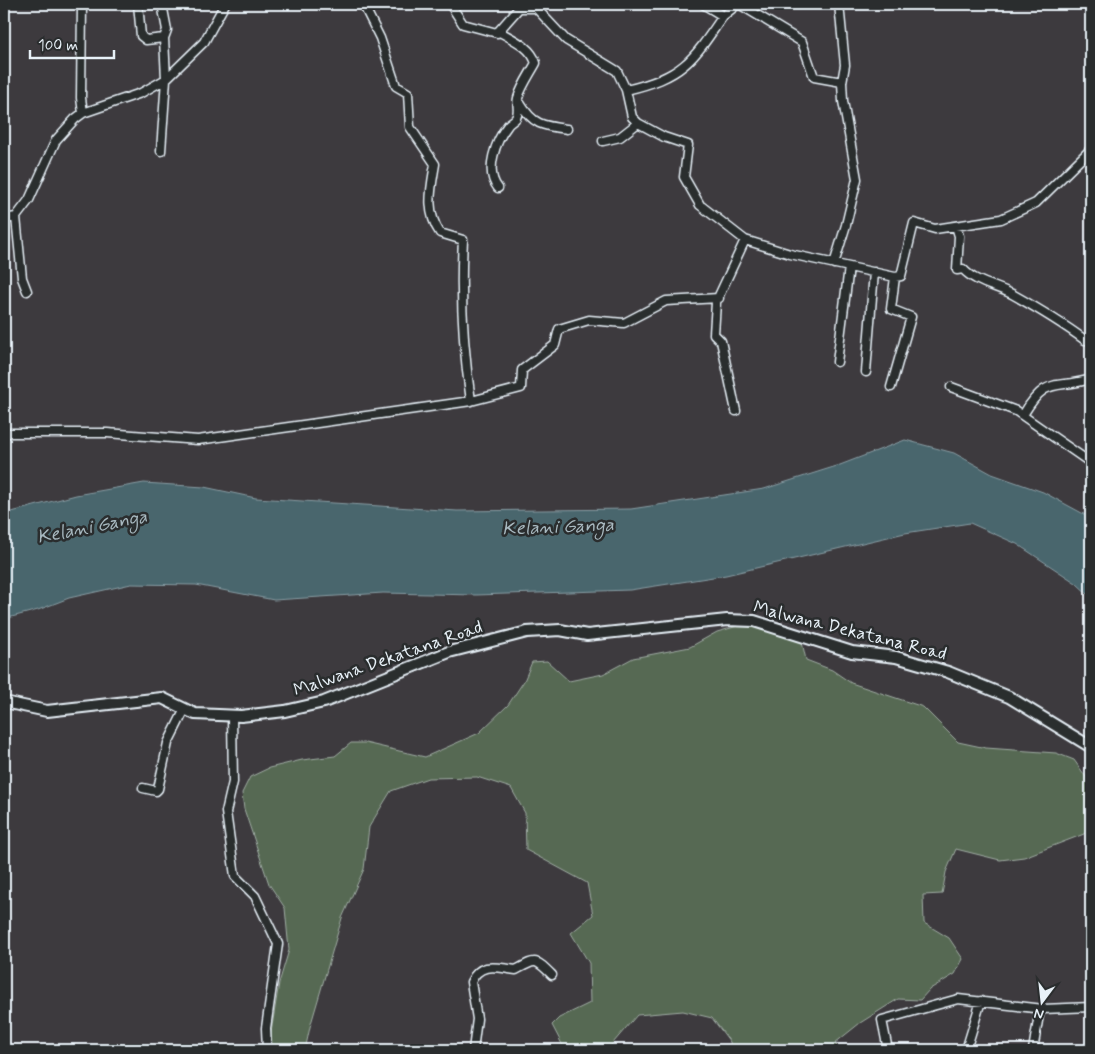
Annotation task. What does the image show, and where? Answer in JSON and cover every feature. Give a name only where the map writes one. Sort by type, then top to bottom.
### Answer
[{"type":"main road","name":"Malwana Dekatana Road","points":[[4,702],[47,711],[162,698],[195,714],[232,717],[285,711],[324,702],[449,652],[477,643],[527,632],[560,630],[587,635],[727,620],[754,621],[843,649],[896,657],[948,672],[1009,696],[1091,747]]},
{"type":"street","points":[[82,4],[81,98],[83,113]]},
{"type":"street","points":[[138,4],[140,36],[146,40],[164,38]]},
{"type":"street","points":[[161,150],[166,79],[164,38],[167,30],[162,4]]},
{"type":"street","points":[[27,292],[22,278],[16,217],[29,200],[56,140],[83,113],[141,93],[166,79],[204,42],[225,4]]},
{"type":"street","points":[[363,4],[380,38],[396,86],[408,93],[410,127],[435,164],[429,204],[433,223],[440,234],[463,240],[465,363],[471,401]]},
{"type":"street","points":[[450,4],[463,24],[485,32],[500,32],[518,42],[534,55],[536,63],[517,100],[519,110],[517,117],[509,124],[499,139],[492,164],[495,184],[498,188]]},
{"type":"street","points":[[702,4],[722,16]]},
{"type":"street","points":[[626,90],[654,84],[684,67],[706,41],[722,16],[739,4],[802,42],[814,78],[842,82]]},
{"type":"street","points":[[834,264],[857,180],[842,82],[845,65],[839,4]]},
{"type":"street","points":[[500,32],[519,8],[536,8],[566,40],[617,71],[626,90],[632,117],[638,123],[664,137],[688,145],[684,177],[700,205],[745,240],[790,254],[895,277],[901,276],[914,223],[934,229],[1001,219],[1036,203],[1091,149]]},
{"type":"street","points":[[517,100],[527,115],[541,126],[567,129]]},
{"type":"street","points":[[603,141],[620,137],[638,123]]},
{"type":"street","points":[[4,219],[16,217]]},
{"type":"street","points":[[956,226],[959,236],[957,270],[964,269],[970,278],[994,284],[1042,310],[1085,340]]},
{"type":"street","points":[[736,411],[721,341],[714,334],[716,302],[745,240]]},
{"type":"street","points":[[837,362],[849,267]]},
{"type":"street","points":[[866,372],[874,272]]},
{"type":"street","points":[[892,387],[911,318],[910,315],[891,309],[895,277]]},
{"type":"street","points":[[4,433],[107,433],[198,440],[471,401],[521,388],[522,370],[555,345],[559,329],[590,320],[624,323],[666,301],[719,298]]},
{"type":"street","points":[[1023,415],[1034,396],[1046,387],[1091,380]]},
{"type":"street","points":[[951,386],[995,402],[1023,415],[1091,463]]},
{"type":"street","points":[[143,788],[156,791],[158,789],[168,743],[185,709]]},
{"type":"street","points":[[232,717],[232,782],[226,812],[235,876],[255,896],[278,944],[266,1028],[267,1050]]},
{"type":"street","points":[[473,1050],[477,1019],[471,982],[479,971],[487,967],[516,970],[528,961],[533,961],[542,965],[552,975]]},
{"type":"street","points":[[888,1050],[882,1020],[958,999],[1040,1009],[1091,1007]]},
{"type":"street","points":[[966,1050],[981,1001]]},
{"type":"street","points":[[1033,1050],[1040,1009]]},
{"type":"green space","points":[[738,626],[759,627],[802,642],[806,660],[832,670],[851,683],[923,707],[958,742],[986,748],[1056,753],[1074,760],[1091,784],[1091,827],[1084,834],[1024,857],[1000,860],[956,849],[946,872],[942,894],[923,895],[924,923],[949,938],[963,959],[955,974],[930,989],[920,1000],[898,999],[860,1023],[835,1043],[839,1050],[731,1050],[730,1042],[712,1018],[683,1011],[637,1015],[607,1050],[565,1050],[552,1025],[559,1018],[590,1003],[589,963],[571,933],[593,915],[587,883],[526,850],[525,813],[511,788],[477,777],[428,778],[391,791],[369,827],[364,869],[342,918],[305,1050],[271,1050],[270,1039],[279,983],[289,950],[285,908],[269,884],[244,809],[242,793],[250,777],[269,768],[302,760],[335,756],[351,743],[365,743],[425,757],[479,733],[508,705],[524,681],[532,662],[547,661],[569,681],[603,674],[633,658],[690,647],[717,632]]},
{"type":"water","name":"Kelani Ganga","points":[[905,440],[954,453],[992,474],[1043,492],[1091,518],[1091,597],[1076,583],[1017,544],[970,523],[905,533],[726,575],[630,590],[476,595],[383,593],[274,600],[196,585],[131,584],[69,598],[38,610],[4,619],[4,514],[76,495],[144,483],[204,487],[256,498],[457,511],[631,509],[764,489],[840,465]]}]
